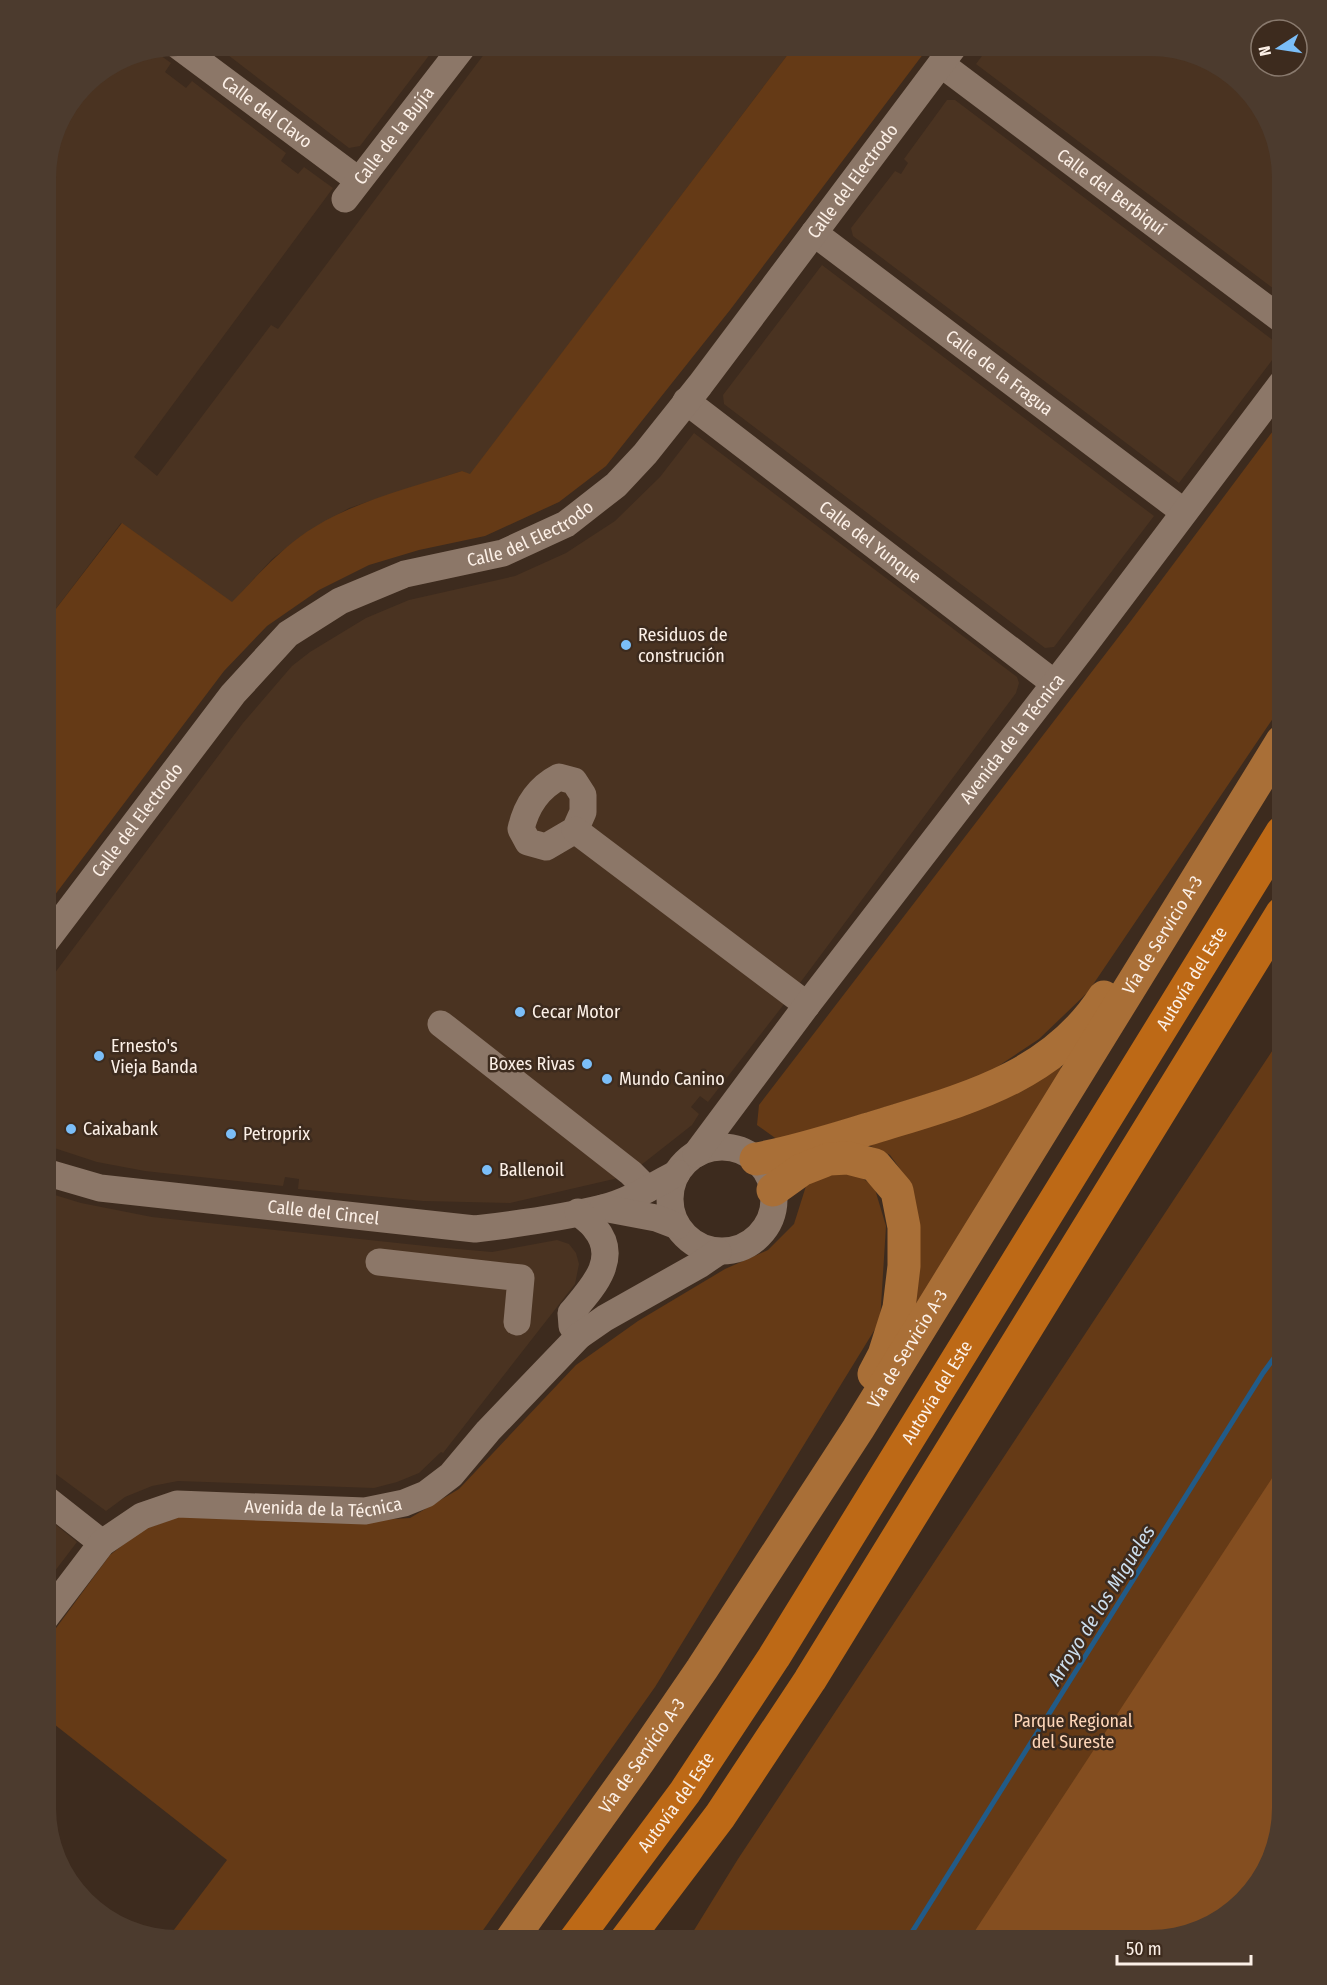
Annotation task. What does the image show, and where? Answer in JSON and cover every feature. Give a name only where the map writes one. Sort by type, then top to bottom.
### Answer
[{"type":"highway","name":"Autovía del Este","points":[[583,1929],[685,1792],[774,1657],[1271,850]]},
{"type":"highway","points":[[634,1929],[720,1816],[810,1680],[1271,931]]},
{"type":"main road","points":[[747,1154],[799,1150],[952,1103],[1012,1080],[1054,1052],[1093,1014],[1227,805],[1271,755]]},
{"type":"main road","name":"Vía de Servicio A-3","points":[[520,1929],[702,1670],[923,1326],[1271,760]]},
{"type":"main road","points":[[773,1190],[801,1170],[829,1159],[848,1158],[875,1165],[897,1191],[904,1227],[904,1266],[899,1308],[884,1355],[852,1412],[833,1466]]},
{"type":"street","name":"Calle del Clavo","points":[[190,56],[351,189]]},
{"type":"street","name":"Calle de la Bujía","points":[[351,189],[455,56]]},
{"type":"street","name":"Calle del Electrodo","points":[[56,927],[233,694],[288,634],[340,601],[405,574],[503,553],[566,524],[616,485],[645,454],[686,401],[947,56]]},
{"type":"street","name":"Calle del Berbiquí","points":[[949,56],[1271,311]]},
{"type":"street","name":"Calle de la Fragua","points":[[814,233],[1184,512]]},
{"type":"street","name":"Avenida de la Técnica","points":[[696,1154],[1271,397]]},
{"type":"street","name":"Calle del Yunque","points":[[686,401],[1054,683]]},
{"type":"street","points":[[575,830],[807,1005]]},
{"type":"street","points":[[441,1024],[631,1173],[647,1190]]},
{"type":"street","name":"Avenida de la Técnica","points":[[742,1092],[737,1124],[747,1154]]},
{"type":"street","points":[[716,1148],[747,1154],[767,1173],[773,1190],[774,1206],[770,1221],[761,1235],[748,1245],[734,1251],[718,1252],[702,1248],[688,1239],[677,1226],[672,1214],[670,1200],[677,1173],[685,1162],[696,1154],[716,1148]]},
{"type":"street","points":[[591,1210],[647,1190],[677,1173]]},
{"type":"street","name":"Calle del Cincel","points":[[56,1175],[99,1188],[437,1226],[475,1228],[507,1225],[591,1210]]},
{"type":"street","points":[[591,1210],[656,1218],[677,1226]]},
{"type":"street","points":[[579,1336],[572,1326],[571,1313],[600,1275],[606,1261],[605,1246],[596,1228],[591,1210]]},
{"type":"street","points":[[434,1268],[437,1226]]},
{"type":"street","name":"Avenida de la Técnica","points":[[56,1604],[102,1543],[142,1515],[177,1504],[365,1511],[404,1503],[426,1494],[451,1475],[488,1431],[579,1336],[605,1318],[718,1252]]},
{"type":"street","points":[[379,1262],[520,1278],[517,1322]]},
{"type":"street","points":[[56,1507],[102,1543]]},
{"type":"shaded area","points":[[229,56],[429,56],[360,146],[349,148]]},
{"type":"shaded area","points":[[483,56],[787,56],[470,475],[462,471],[349,508],[303,535],[272,559],[232,603],[121,523],[56,609],[56,169],[62,138],[76,110],[97,86],[116,72],[138,62],[163,57],[171,63],[165,72],[186,88],[192,81],[286,153],[281,161],[298,174],[304,167],[333,188],[134,457],[157,476],[271,325],[278,329]]},
{"type":"shaded area","points":[[982,56],[1158,56],[1189,62],[1217,76],[1246,103],[1255,116],[1267,146],[1271,177],[1271,287],[976,64]]},
{"type":"shaded area","points":[[947,100],[955,100],[1271,339],[1271,362],[1179,483],[853,236],[851,228],[895,171],[901,174],[908,163],[904,159]]},
{"type":"shaded area","points":[[822,265],[1154,516],[1054,647],[1045,648],[724,404],[723,395]]},
{"type":"shaded area","points":[[694,433],[1017,677],[1019,683],[1016,693],[788,999],[708,1102],[700,1096],[691,1107],[699,1114],[692,1125],[631,1173],[510,1203],[423,1201],[298,1189],[299,1179],[285,1177],[283,1186],[145,1171],[97,1162],[56,1149],[56,971],[243,723],[292,666],[310,652],[366,618],[409,600],[515,576],[566,553],[615,521],[660,477]]},
{"type":"shaded area","points":[[56,1195],[81,1203],[152,1217],[492,1252],[557,1240],[569,1244],[576,1253],[579,1264],[575,1284],[443,1453],[441,1452],[419,1473],[374,1488],[178,1481],[152,1486],[125,1497],[106,1511],[56,1474]]},
{"type":"shaded area","points":[[1271,1480],[1271,1808],[1267,1839],[1255,1869],[1236,1894],[1224,1904],[1211,1913],[1181,1925],[1150,1930],[976,1930]]},
{"type":"shaded area","points":[[56,1525],[77,1542],[56,1570]]},
{"type":"green space","points":[[787,56],[922,56],[730,310],[606,466],[559,502],[485,536],[419,550],[369,565],[319,590],[267,626],[224,671],[56,893],[56,609],[122,523],[232,602],[282,551],[319,524],[358,505],[400,491],[462,471],[470,474]]},
{"type":"green space","points":[[1271,434],[1271,721],[1088,992],[1039,1039],[982,1077],[778,1140],[757,1125],[759,1105],[1130,622]]},
{"type":"green space","name":"Parque Regional del Sureste","points":[[1271,1053],[1271,1808],[1267,1839],[1255,1869],[1236,1894],[1211,1913],[1181,1925],[1150,1930],[694,1930],[738,1859]]},
{"type":"green space","points":[[1057,1064],[1065,1071],[918,1313],[910,1308],[911,1184],[890,1155],[866,1144]]},
{"type":"green space","points":[[828,1173],[857,1175],[874,1186],[886,1226],[880,1321],[655,1687],[484,1929],[175,1929],[227,1860],[56,1726],[56,1628],[110,1555],[142,1530],[187,1514],[345,1522],[410,1518],[459,1489],[576,1365],[638,1321],[725,1269],[768,1250],[794,1224],[806,1186]]},
{"type":"waterway","name":"Arroyo de los Migueles","points":[[913,1930],[1271,1362]]},
{"type":"place","name":"Residuos de construción","points":[[626,645]]},
{"type":"place","name":"Cecar Motor","points":[[520,1012]]},
{"type":"place","name":"Ernesto's Vieja Banda","points":[[99,1056]]},
{"type":"place","name":"Boxes Rivas","points":[[587,1064]]},
{"type":"place","name":"Mundo Canino","points":[[607,1079]]},
{"type":"place","name":"Caixabank","points":[[71,1129]]},
{"type":"place","name":"Petroprix","points":[[231,1134]]},
{"type":"place","name":"Ballenoil","points":[[487,1170]]}]
